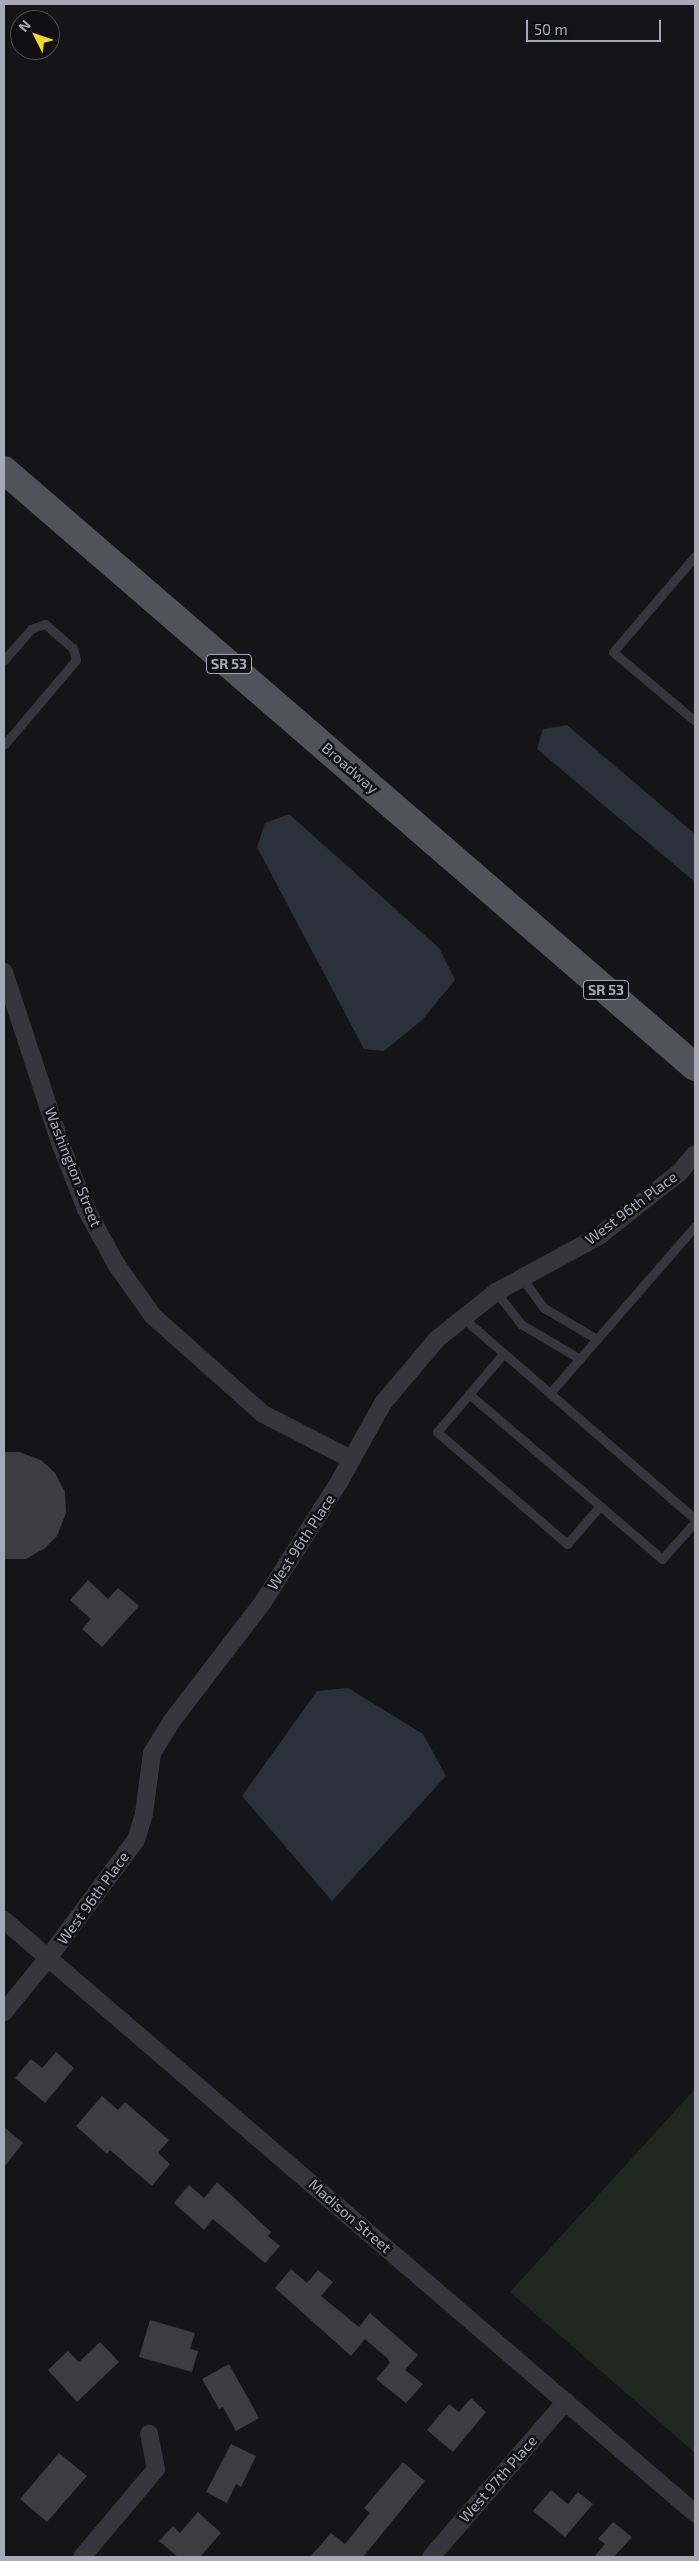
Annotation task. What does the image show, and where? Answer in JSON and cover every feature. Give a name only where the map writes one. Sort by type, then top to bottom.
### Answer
[{"type":"main road","name":"Broadway","points":[[4,470],[695,1067]]},
{"type":"street","name":"Washington Street","points":[[4,972],[61,1145],[86,1209],[116,1264],[153,1316],[263,1414],[352,1459]]},
{"type":"street","name":"West 96th Place","points":[[4,2012],[48,1958],[136,1840],[144,1813],[152,1753],[171,1722],[262,1602],[352,1459],[383,1403],[437,1339],[462,1318],[496,1292],[600,1236],[680,1172],[695,1154]]},
{"type":"street","name":"Madison Street","points":[[4,1920],[695,2513]]},
{"type":"street","name":"West 97th Place","points":[[431,2557],[566,2401]]},
{"type":"street","points":[[82,2557],[156,2469],[149,2434]]},
{"type":"lane","points":[[695,556],[613,652],[695,721]]},
{"type":"lane","points":[[4,660],[31,629],[45,624],[73,648],[76,660],[4,745]]},
{"type":"lane","points":[[550,1393],[695,1226]]},
{"type":"lane","points":[[522,1278],[544,1308],[597,1338]]},
{"type":"lane","points":[[496,1292],[521,1324],[580,1359]]},
{"type":"lane","points":[[462,1318],[695,1520],[662,1559],[469,1394]]},
{"type":"lane","points":[[503,1354],[437,1432],[567,1544],[600,1506]]},
{"type":"shaded area","points":[[567,725],[695,834],[695,882],[537,749],[543,729]]},
{"type":"shaded area","points":[[289,814],[439,948],[455,980],[422,1020],[384,1051],[364,1049],[257,847],[265,823]]},
{"type":"shaded area","points":[[348,1688],[423,1734],[446,1776],[332,1901],[242,1796],[317,1691]]},
{"type":"shaded area","points":[[695,2089],[695,2453],[510,2292]]},
{"type":"building","points":[[4,1452],[19,1452],[41,1460],[55,1473],[65,1492],[66,1513],[57,1536],[45,1548],[26,1559],[4,1559]]},
{"type":"building","points":[[88,1580],[108,1599],[118,1588],[139,1606],[102,1647],[82,1629],[91,1619],[70,1600]]},
{"type":"building","points":[[56,2052],[74,2068],[45,2103],[15,2078],[31,2059],[42,2068]]},
{"type":"building","points":[[102,2096],[118,2110],[125,2102],[169,2140],[158,2153],[170,2164],[152,2186],[110,2150],[107,2154],[76,2126]]},
{"type":"building","points":[[4,2127],[23,2143],[4,2167]]},
{"type":"building","points":[[217,2182],[271,2232],[268,2236],[280,2246],[265,2263],[213,2219],[204,2230],[174,2203],[189,2185],[204,2198]]},
{"type":"building","points":[[291,2269],[307,2283],[318,2270],[333,2282],[321,2296],[359,2327],[370,2313],[418,2355],[405,2370],[423,2384],[406,2403],[376,2379],[390,2363],[387,2358],[365,2339],[351,2356],[275,2288]]},
{"type":"building","points":[[150,2320],[195,2333],[190,2349],[198,2351],[192,2372],[139,2357]]},
{"type":"building","points":[[100,2342],[119,2362],[77,2402],[48,2370],[68,2351],[79,2362]]},
{"type":"building","points":[[229,2364],[259,2418],[236,2431],[223,2407],[219,2409],[202,2379]]},
{"type":"building","points":[[471,2398],[486,2412],[453,2452],[427,2430],[449,2404],[459,2412]]},
{"type":"building","points":[[231,2444],[256,2456],[241,2487],[236,2484],[227,2503],[206,2492]]},
{"type":"building","points":[[59,2453],[87,2476],[47,2522],[20,2499]]},
{"type":"building","points":[[403,2462],[425,2481],[363,2557],[310,2557],[331,2533],[345,2544],[370,2513],[364,2508]]},
{"type":"building","points":[[551,2490],[568,2504],[578,2492],[593,2504],[565,2537],[533,2511]]},
{"type":"building","points":[[198,2512],[221,2533],[200,2557],[178,2557],[159,2541],[173,2526],[180,2533]]},
{"type":"building","points":[[613,2522],[632,2537],[614,2557],[594,2557],[605,2544],[598,2539]]}]
